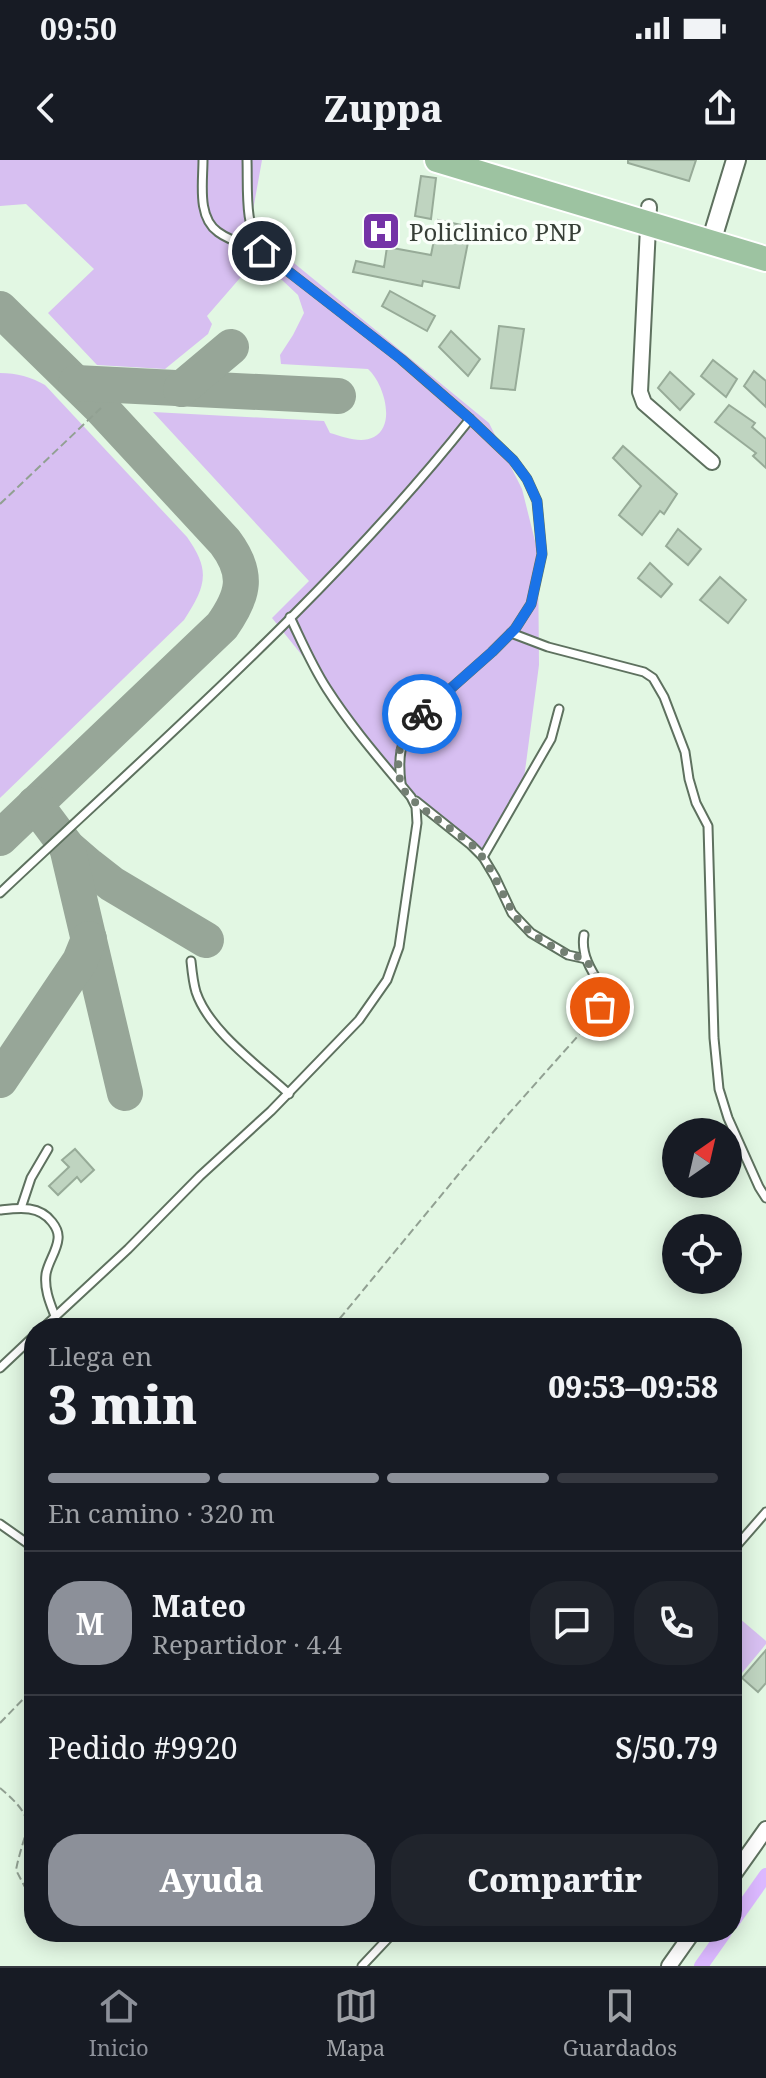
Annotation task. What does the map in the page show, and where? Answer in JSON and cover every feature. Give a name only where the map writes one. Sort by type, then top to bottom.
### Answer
[{"type":"main road","points":[[437,160],[713,235],[766,259]]},
{"type":"main road","points":[[494,160],[649,216]]},
{"type":"main road","points":[[713,235],[766,242]]},
{"type":"street","points":[[713,235],[736,160]]},
{"type":"street","points":[[649,216],[640,392],[644,403],[712,462]]},
{"type":"street","points":[[742,1863],[766,1829]]},
{"type":"street","points":[[669,1966],[686,1942]]},
{"type":"lane","points":[[203,160],[203,204],[207,220],[217,232],[262,251]]},
{"type":"lane","points":[[244,161],[250,218],[255,242],[262,251],[392,351],[470,419],[513,460],[527,479],[537,501],[542,554],[531,604],[511,633],[413,722],[403,736],[399,753],[401,785]]},
{"type":"lane","points":[[0,893],[290,617],[425,474],[470,419]]},
{"type":"lane","points":[[290,617],[326,688],[357,733],[411,797],[483,857],[512,913],[531,933],[568,955],[586,959]]},
{"type":"lane","points":[[511,633],[548,647],[644,672],[653,678],[664,697],[685,752],[696,803],[708,826],[714,1038],[719,1089],[728,1118],[766,1198]]},
{"type":"lane","points":[[483,857],[551,739],[559,709]]},
{"type":"lane","points":[[0,1210],[37,1210],[50,1218],[58,1232],[58,1242],[45,1279],[55,1316],[289,1094],[359,1020],[387,980],[394,964],[404,918],[417,823],[416,807],[411,797]]},
{"type":"lane","points":[[584,935],[582,945],[586,959],[606,994],[591,1021]]},
{"type":"lane","points":[[191,961],[196,993],[212,1021],[289,1094]]},
{"type":"lane","points":[[21,1208],[31,1178],[48,1149]]},
{"type":"lane","points":[[0,1368],[24,1345]]},
{"type":"lane","points":[[742,1540],[766,1512]]},
{"type":"lane","points":[[0,1524],[24,1541]]},
{"type":"lane","points":[[362,1966],[385,1942]]},
{"type":"path","points":[[0,504],[101,408]]},
{"type":"path","points":[[340,1318],[504,1119],[591,1021]]},
{"type":"path","points":[[0,1723],[24,1698]]},
{"type":"path","points":[[0,1788],[24,1812]]},
{"type":"path","points":[[24,1838],[16,1870],[24,1885]]},
{"type":"shaded area","points":[[0,160],[262,160],[250,227],[489,423],[522,489],[538,553],[539,665],[523,786],[486,852],[416,797],[272,618],[309,581],[153,412],[324,421],[330,433],[364,440],[374,437],[385,423],[383,393],[374,375],[368,369],[281,364],[280,355],[304,313],[298,295],[282,280],[260,273],[240,278],[207,316],[212,324],[208,334],[165,369],[97,365],[48,313],[94,269],[26,204],[0,206]]},
{"type":"shaded area","points":[[0,373],[24,376],[45,385],[187,537],[200,560],[203,578],[184,620],[0,798]]},
{"type":"shaded area","points":[[742,1621],[766,1644],[742,1673]]},
{"type":"building","points":[[628,160],[696,160],[689,181],[628,163]]},
{"type":"building","points":[[421,176],[436,178],[431,219],[415,216]]},
{"type":"building","points":[[438,220],[471,227],[459,288],[423,281],[422,286],[353,272],[356,261],[384,267],[387,247],[431,255]]},
{"type":"building","points":[[390,291],[435,316],[427,331],[382,306]]},
{"type":"building","points":[[499,326],[524,329],[515,390],[491,388]]},
{"type":"building","points":[[451,331],[480,359],[468,376],[439,347]]},
{"type":"building","points":[[713,360],[737,379],[726,397],[701,376]]},
{"type":"building","points":[[754,371],[766,381],[766,407],[744,386]]},
{"type":"building","points":[[670,372],[694,394],[680,410],[658,388]]},
{"type":"building","points":[[729,405],[755,423],[752,427],[766,439],[766,468],[753,456],[756,453],[715,422]]},
{"type":"building","points":[[623,446],[677,494],[664,514],[660,511],[642,535],[619,515],[641,486],[613,458]]},
{"type":"building","points":[[678,529],[701,549],[688,565],[666,546]]},
{"type":"building","points":[[650,563],[672,584],[661,597],[638,578]]},
{"type":"building","points":[[720,577],[746,600],[728,623],[700,600]]},
{"type":"building","points":[[75,1149],[94,1170],[81,1182],[77,1177],[58,1195],[49,1186],[69,1167],[62,1160]]},
{"type":"building","points":[[766,1650],[766,1683],[758,1692],[742,1678]]},
{"type":"waterway","points":[[742,1909],[766,1875]]},
{"type":"waterway","points":[[701,1966],[718,1942]]},
{"type":"taxiway","points":[[0,309],[101,408],[225,542],[238,564],[241,584],[235,604],[222,626],[0,838]]},
{"type":"taxiway","points":[[181,389],[231,347]]},
{"type":"taxiway","points":[[76,383],[338,396]]},
{"type":"taxiway","points":[[35,804],[67,847],[89,866],[112,884],[206,940]]},
{"type":"taxiway","points":[[67,847],[125,1093]]},
{"type":"taxiway","points":[[0,1080],[80,961],[89,939]]},
{"type":"way so far","points":[[422,714],[403,736],[399,753],[401,785],[411,797],[483,857],[512,913],[531,933],[568,955],[586,959],[606,994],[600,1007]]},
{"type":"place","name":"Policlinico PNP","points":[[381,231]]},
{"type":"route","points":[[262,251],[364,329],[470,419],[513,460],[527,479],[537,501],[542,554],[531,604],[515,629],[422,714]]}]
